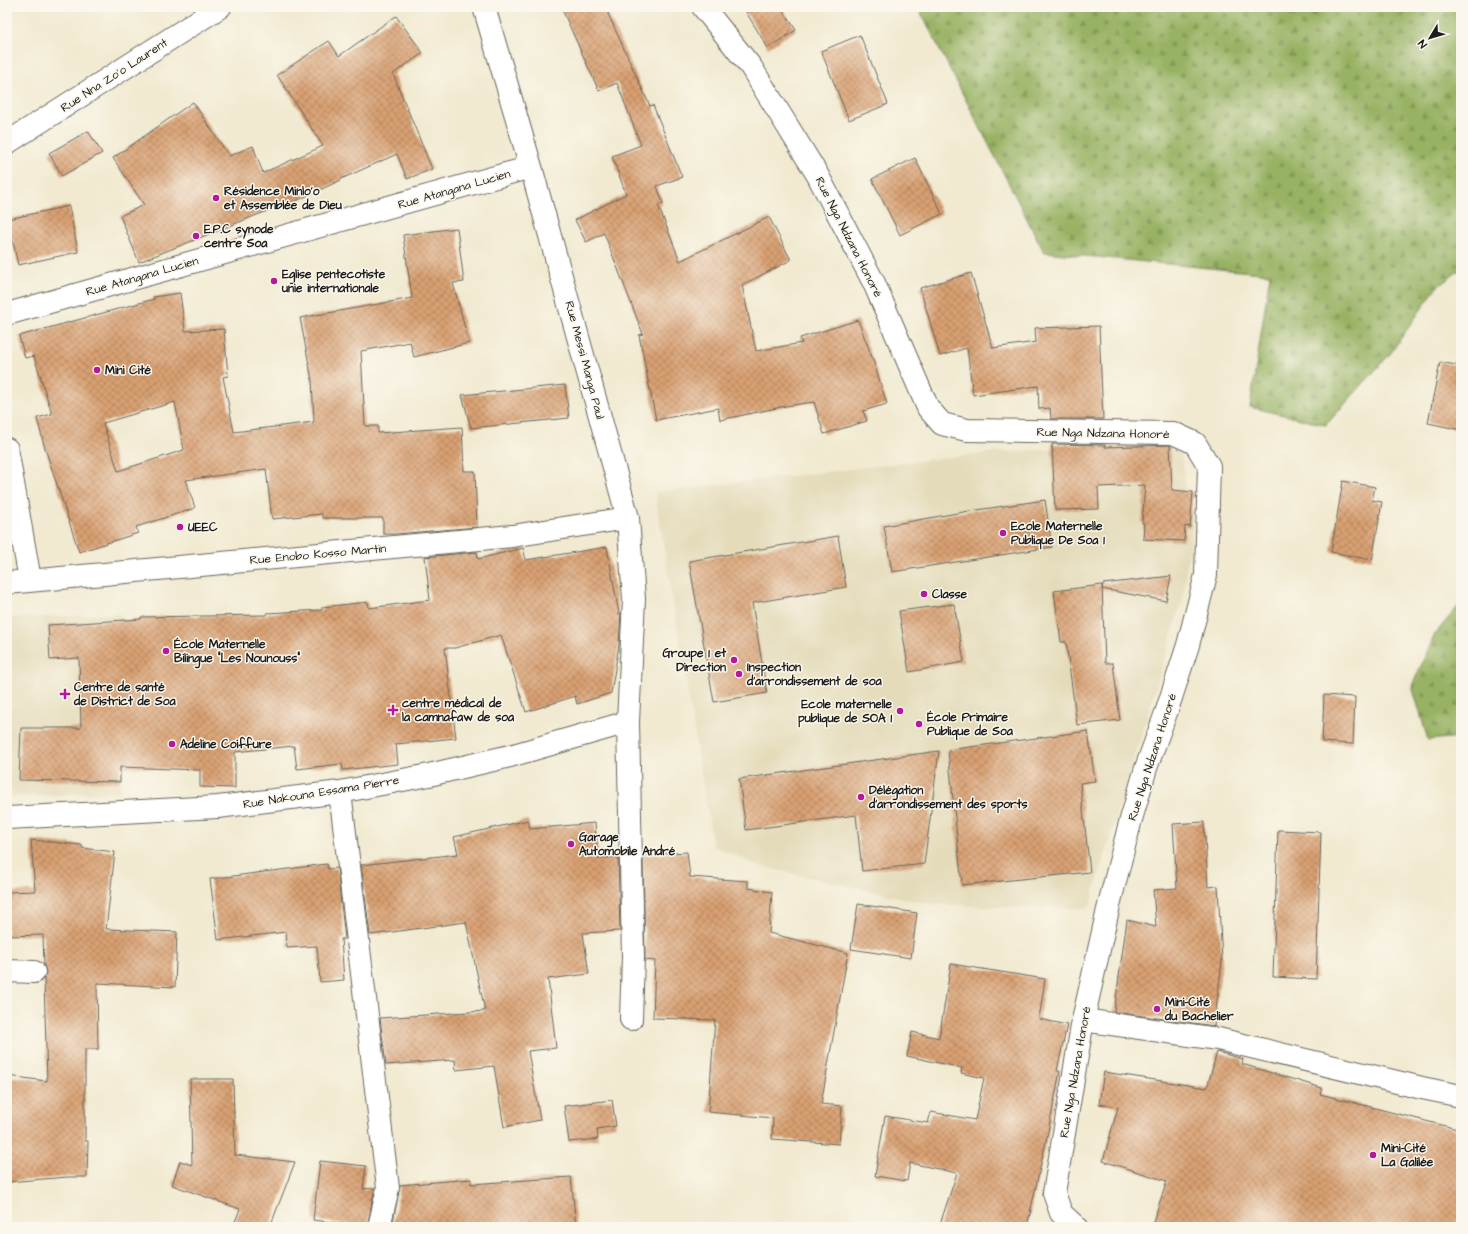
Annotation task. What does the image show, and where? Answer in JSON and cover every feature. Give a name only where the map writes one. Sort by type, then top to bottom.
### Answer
[{"type":"street","name":"Rue Nna Zo'o Laurent","points":[[7,143],[220,7]]},
{"type":"street","name":"Rue Messi Manga Paul","points":[[484,7],[531,167],[628,518],[634,599],[628,722],[633,957],[630,1020]]},
{"type":"street","name":"Rue Nga Ndzana Honoré","points":[[703,7],[751,68],[817,174],[874,283],[928,408],[942,424],[967,430],[1172,433],[1195,443],[1209,466],[1206,575],[1188,645],[1146,768],[1130,824],[1110,901],[1083,1020],[1054,1192],[1061,1213],[1076,1227]]},
{"type":"street","name":"Rue Atangana Lucien","points":[[7,314],[531,167]]},
{"type":"street","points":[[7,449],[30,580]]},
{"type":"street","name":"Rue Enobo Kosso Martin","points":[[7,583],[512,536],[628,518]]},
{"type":"street","name":"Rue Nakouna Essama Pierre","points":[[7,818],[218,807],[340,792],[429,775],[496,759],[628,722]]},
{"type":"street","points":[[340,792],[388,1188],[379,1227]]},
{"type":"street","points":[[7,970],[34,972]]},
{"type":"street","points":[[1083,1020],[1218,1039],[1461,1096]]},
{"type":"shaded area","name":"École Primaire Publique de Soa","points":[[1096,447],[1181,452],[1192,530],[1182,601],[1089,908],[997,907],[930,904],[759,866],[713,846],[655,492],[987,453]]},
{"type":"shaded area","name":"Centre de santé de District de Soa","points":[[121,614],[124,661],[120,728],[120,792],[7,797],[7,618]]},
{"type":"green space","points":[[918,7],[1461,7],[1461,269],[1436,288],[1390,354],[1326,425],[1250,407],[1270,274],[1044,252]]},
{"type":"green space","points":[[1461,603],[1461,737],[1428,740],[1412,686],[1435,634]]},
{"type":"building","points":[[561,7],[605,7],[650,106],[653,105],[682,177],[657,186],[663,203],[658,205],[680,261],[769,217],[791,260],[742,285],[756,351],[802,343],[800,338],[858,320],[887,404],[863,411],[867,421],[824,434],[814,402],[786,406],[720,420],[718,408],[656,420],[639,335],[643,334],[604,233],[586,242],[575,220],[626,194],[612,156],[641,145],[617,83],[599,91]]},
{"type":"building","points":[[743,7],[781,7],[796,30],[768,48]]},
{"type":"building","points":[[396,16],[423,53],[393,74],[432,169],[407,179],[397,154],[283,207],[282,205],[139,262],[120,216],[144,205],[113,158],[193,102],[229,156],[253,146],[263,173],[323,146],[277,75],[329,41],[339,56]]},
{"type":"building","points":[[860,35],[888,104],[849,120],[821,51]]},
{"type":"building","points":[[88,131],[102,153],[62,176],[49,153]]},
{"type":"building","points":[[915,158],[942,214],[900,235],[872,179]]},
{"type":"building","points":[[69,206],[78,252],[18,265],[8,219]]},
{"type":"building","points":[[457,228],[464,282],[453,283],[469,343],[414,357],[410,342],[361,351],[365,426],[378,426],[378,433],[462,427],[464,471],[475,471],[477,527],[383,534],[383,518],[322,518],[322,514],[272,519],[266,469],[186,480],[195,508],[136,527],[138,533],[79,552],[44,445],[37,418],[52,414],[34,356],[25,358],[19,336],[154,299],[153,297],[180,293],[185,331],[224,329],[228,376],[223,377],[234,432],[314,422],[312,380],[300,318],[412,298],[403,235]],"holes":[[[175,402],[184,450],[118,471],[103,423]]]},
{"type":"building","points":[[971,273],[993,348],[1036,342],[1035,328],[1099,326],[1103,419],[1051,419],[1050,408],[1039,409],[1038,386],[973,395],[967,348],[940,356],[920,288]]},
{"type":"building","points":[[1440,362],[1461,366],[1461,430],[1428,423]]},
{"type":"building","points":[[565,385],[569,418],[471,428],[462,395]]},
{"type":"building","points":[[1052,444],[1105,445],[1105,447],[1170,445],[1172,490],[1193,492],[1190,527],[1185,526],[1184,541],[1143,539],[1144,523],[1142,523],[1145,485],[1098,487],[1099,509],[1055,510]]},
{"type":"building","points":[[1343,481],[1375,487],[1372,500],[1382,502],[1372,560],[1331,552]]},
{"type":"building","points":[[1045,500],[1052,547],[892,572],[884,526],[963,512]]},
{"type":"building","points":[[838,536],[846,587],[752,603],[767,693],[714,702],[689,561]]},
{"type":"building","points":[[607,547],[619,614],[621,613],[619,645],[611,693],[577,704],[575,696],[526,712],[501,635],[455,648],[445,648],[456,738],[396,744],[398,764],[343,770],[342,764],[297,769],[294,746],[235,752],[235,788],[200,787],[200,770],[120,767],[120,782],[19,780],[21,728],[81,728],[79,658],[50,660],[48,625],[141,619],[141,617],[267,615],[267,613],[322,610],[322,607],[368,602],[369,608],[430,600],[425,557],[477,552],[478,559],[523,548],[526,560]]},
{"type":"building","points":[[1171,576],[1166,601],[1102,589],[1103,584]]},
{"type":"building","points":[[1102,585],[1105,663],[1113,663],[1120,720],[1077,725],[1066,642],[1061,642],[1054,591]]},
{"type":"building","points":[[954,604],[964,662],[909,672],[899,611]]},
{"type":"building","points":[[1324,695],[1355,697],[1353,744],[1322,742]]},
{"type":"building","points":[[1088,731],[1095,781],[1080,783],[1090,872],[962,885],[948,750]]},
{"type":"building","points":[[939,751],[924,864],[862,871],[856,815],[746,830],[739,779]]},
{"type":"building","points":[[528,820],[530,829],[595,823],[598,858],[618,857],[620,931],[583,933],[589,974],[548,979],[556,1048],[528,1051],[540,1120],[504,1127],[494,1066],[456,1070],[455,1060],[386,1065],[380,1018],[485,1011],[466,922],[370,935],[361,865],[458,854],[454,837]]},
{"type":"building","points":[[1204,822],[1208,887],[1218,886],[1222,961],[1214,1026],[1114,1012],[1127,920],[1156,927],[1153,890],[1177,888],[1173,824]]},
{"type":"building","points":[[1278,830],[1321,832],[1316,979],[1273,977]]},
{"type":"building","points":[[31,840],[82,845],[82,848],[115,852],[106,929],[177,932],[175,987],[97,983],[98,1049],[85,1049],[85,1141],[88,1141],[87,1177],[7,1182],[7,1076],[47,1081],[44,979],[46,972],[44,965],[43,935],[7,936],[7,892],[35,891]]},
{"type":"building","points":[[687,852],[690,877],[748,881],[748,888],[772,892],[769,933],[848,953],[821,1104],[842,1106],[839,1144],[772,1139],[773,1118],[708,1112],[715,1020],[653,1018],[655,961],[645,960],[643,855]]},
{"type":"building","points":[[327,864],[328,869],[337,868],[345,939],[341,939],[344,980],[320,982],[317,946],[287,948],[286,932],[218,940],[210,879]]},
{"type":"building","points":[[858,904],[917,913],[911,958],[851,949]]},
{"type":"building","points":[[951,964],[1045,979],[1039,1019],[1067,1025],[1057,1071],[1060,1071],[1048,1132],[1027,1227],[939,1227],[957,1173],[910,1163],[907,1181],[875,1176],[885,1116],[928,1123],[931,1112],[975,1120],[984,1078],[961,1073],[962,1068],[907,1056],[912,1032],[939,1038]]},
{"type":"building","points":[[1217,1052],[1243,1059],[1242,1064],[1322,1088],[1320,1094],[1461,1130],[1461,1227],[1167,1227],[1153,1222],[1167,1181],[1103,1161],[1118,1107],[1099,1104],[1104,1072],[1207,1088]]},
{"type":"building","points":[[190,1079],[233,1079],[235,1155],[295,1162],[270,1227],[233,1227],[240,1209],[172,1185],[180,1161],[192,1165]]},
{"type":"building","points":[[612,1100],[616,1126],[597,1129],[598,1139],[569,1142],[564,1106]]},
{"type":"building","points":[[320,1161],[366,1166],[363,1189],[375,1188],[367,1227],[313,1220]]},
{"type":"building","points":[[571,1177],[576,1227],[392,1227],[400,1185],[471,1179],[471,1184]]},
{"type":"place","name":"Résidence Minlo'o et Assemblée de Dieu","points":[[216,198]]},
{"type":"place","name":"E.P.C synode centre Soa","points":[[196,236]]},
{"type":"place","name":"Eglise pentecotiste unie internationale","points":[[274,281]]},
{"type":"place","name":"Mini Cité","points":[[97,370]]},
{"type":"place","name":"UEEC","points":[[180,527]]},
{"type":"place","name":"Ecole Maternelle Publique De Soa 1","points":[[1003,533]]},
{"type":"place","name":"Classe","points":[[924,594]]},
{"type":"place","name":"École Maternelle Bilingue \"Les Nounouss\"","points":[[166,651]]},
{"type":"place","name":"Groupe 1 et Direction","points":[[734,660]]},
{"type":"place","name":"Inspection d'arrondissement de soa","points":[[739,674]]},
{"type":"place","name":"Centre de santé de District de Soa","points":[[65,694]]},
{"type":"place","name":"centre médical de la camnafaw de soa","points":[[393,710]]},
{"type":"place","name":"Ecole maternelle publique de SOA 1","points":[[900,711]]},
{"type":"place","name":"École Primaire Publique de Soa","points":[[919,724]]},
{"type":"place","name":"Adeline Coiffure","points":[[172,744]]},
{"type":"place","name":"Délégation d'arrondissement des sports","points":[[861,797]]},
{"type":"place","name":"Garage Automobile André","points":[[571,844]]},
{"type":"place","name":"Mini-Cité du Bachelier","points":[[1157,1009]]},
{"type":"place","name":"Mini-Cité La Galilée","points":[[1373,1155]]}]
